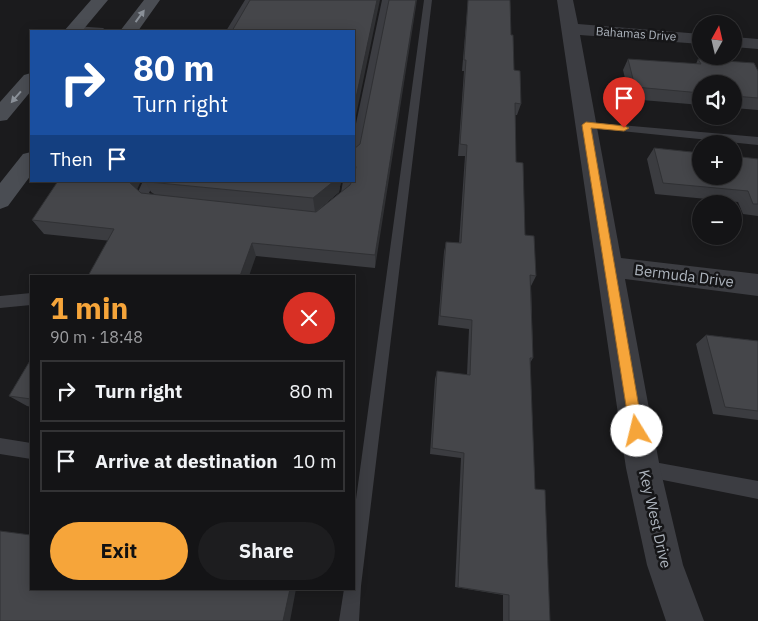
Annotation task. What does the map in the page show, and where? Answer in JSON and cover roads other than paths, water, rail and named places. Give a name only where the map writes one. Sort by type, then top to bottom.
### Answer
[{"type":"main road","points":[[74,30],[100,0]]},
{"type":"main road","points":[[130,30],[152,0]]},
{"type":"main road","points":[[0,114],[30,80]]},
{"type":"main road","points":[[0,200],[30,160]]},
{"type":"street","name":"Key West Drive","points":[[565,0],[643,468],[665,565],[685,621]]},
{"type":"street","name":"Bahamas Drive","points":[[570,29],[692,38]]},
{"type":"street","points":[[742,43],[758,44]]},
{"type":"street","name":"Bermuda Drive","points":[[610,267],[758,285]]},
{"type":"lane","points":[[231,30],[248,0]]},
{"type":"lane","points":[[355,153],[386,0]]},
{"type":"lane","points":[[355,573],[428,0]]},
{"type":"lane","points":[[586,125],[758,141]]},
{"type":"lane","points":[[148,182],[142,194],[153,202],[172,204]]},
{"type":"lane","points":[[332,207],[346,195],[349,182]]},
{"type":"lane","points":[[0,302],[30,298]]},
{"type":"lane","points":[[0,446],[30,451]]},
{"type":"lane","points":[[643,468],[758,490]]},
{"type":"lane","points":[[349,621],[353,590]]}]
